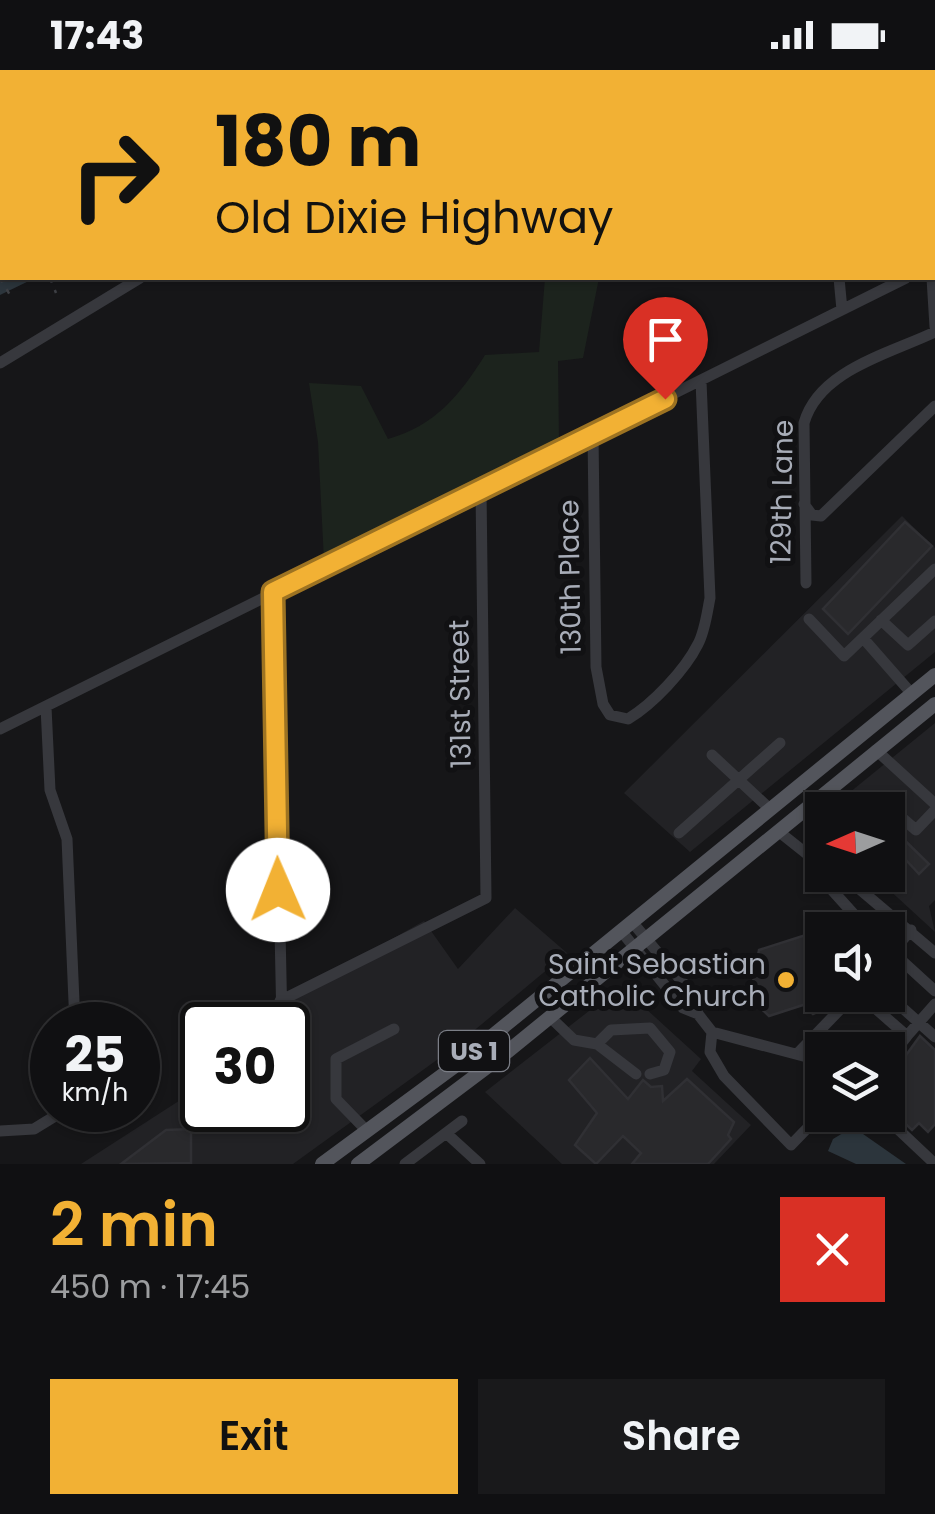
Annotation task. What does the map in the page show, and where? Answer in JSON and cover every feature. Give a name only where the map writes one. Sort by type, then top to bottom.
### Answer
[{"type":"main road","name":"US 1","points":[[322,1164],[627,928],[935,676]]},
{"type":"main road","name":"US 1","points":[[358,1164],[550,1017],[935,704]]},
{"type":"street","points":[[0,364],[137,280]]},
{"type":"street","points":[[839,280],[842,310]]},
{"type":"street","points":[[0,729],[902,280]]},
{"type":"street","points":[[932,280],[935,330]]},
{"type":"street","name":"129th Lane","points":[[806,584],[804,423],[810,402],[824,385],[935,330]]},
{"type":"street","name":"130th Place","points":[[594,434],[596,666],[603,704],[610,715],[628,718],[645,709],[698,645],[710,598],[700,381]]},
{"type":"street","points":[[803,503],[812,515],[821,516],[935,406]]},
{"type":"street","name":"131st Street","points":[[280,1001],[486,898],[481,488]]},
{"type":"street","points":[[809,619],[844,656],[935,568]]},
{"type":"street","points":[[273,592],[280,1001]]},
{"type":"street","points":[[881,620],[908,645],[935,622]]},
{"type":"street","points":[[863,638],[912,694]]},
{"type":"street","points":[[46,707],[50,790],[68,839],[74,1002]]},
{"type":"street","points":[[679,833],[780,743]]},
{"type":"street","points":[[876,750],[935,807],[916,830],[905,820]]},
{"type":"street","points":[[712,754],[771,810]]},
{"type":"street","points":[[778,830],[805,854]]},
{"type":"street","points":[[834,892],[852,912]]},
{"type":"street","points":[[864,892],[935,952]]},
{"type":"street","points":[[627,928],[696,997],[698,1014],[712,1032],[805,1056]]},
{"type":"street","points":[[905,936],[911,930]]},
{"type":"street","points":[[905,966],[935,991]]},
{"type":"street","points":[[797,1054],[851,998],[867,1001],[907,1036]]},
{"type":"street","points":[[905,1039],[935,1004]]},
{"type":"street","points":[[905,1010],[935,1036]]},
{"type":"street","points":[[550,1017],[574,1040],[597,1044],[636,1074]]},
{"type":"street","points":[[597,1044],[612,1030],[650,1028],[670,1052],[664,1070],[650,1074]]},
{"type":"street","points":[[367,1131],[336,1099],[336,1059],[394,1029]]},
{"type":"street","points":[[712,1032],[710,1052],[724,1076],[791,1145],[805,1131]]},
{"type":"street","points":[[405,1164],[462,1121]]},
{"type":"street","points":[[0,1131],[30,1130]]},
{"type":"street","points":[[901,1132],[935,1164]]},
{"type":"street","points":[[446,1133],[480,1164]]},
{"type":"path","points":[[1,280],[10,295]]},
{"type":"path","points":[[51,280],[56,293]]},
{"type":"shaded area","points":[[0,280],[31,280],[0,295]]},
{"type":"shaded area","points":[[545,280],[599,280],[583,358],[558,361],[559,442],[324,561],[318,442],[309,383],[361,386],[388,439],[419,426],[445,407],[485,355],[539,352]]},
{"type":"shaded area","points":[[902,516],[935,548],[935,652],[690,852],[624,793]]},
{"type":"shaded area","points":[[935,723],[935,900],[929,906],[935,932],[891,892],[905,892],[905,792],[850,792]]},
{"type":"shaded area","points":[[515,908],[567,953],[452,1049],[293,1164],[81,1164],[131,1132],[160,1132],[160,1113],[180,1100],[180,1132],[310,1132],[310,1002],[285,999],[424,921],[458,969]]},
{"type":"shaded area","points":[[621,986],[701,1059],[692,1071],[751,1125],[714,1164],[562,1164],[485,1092]]},
{"type":"shaded area","points":[[845,1132],[860,1132],[906,1164],[856,1164],[828,1151],[833,1139]]},
{"type":"building","points":[[905,522],[932,546],[848,634],[823,609]]},
{"type":"building","points":[[905,841],[929,864],[919,874],[906,860]]},
{"type":"building","name":"Saint Sebastian Catholic Church","points":[[805,935],[805,1007],[769,1016],[750,998],[759,950]]},
{"type":"building","points":[[920,1036],[935,1050],[935,1124],[928,1132],[919,1123],[912,1130],[905,1123],[905,1057]]},
{"type":"building","points":[[590,1058],[628,1099],[643,1080],[651,1087],[662,1086],[663,1101],[687,1079],[734,1122],[728,1135],[731,1139],[708,1164],[632,1164],[641,1153],[623,1136],[596,1164],[575,1145],[597,1113],[569,1080]]},
{"type":"building","points":[[166,1130],[191,1132],[191,1163],[121,1164]]},
{"type":"place","name":"Saint Sebastian Catholic Church","points":[[786,980]]},
{"type":"route","points":[[278,890],[273,592],[665,399]]}]
